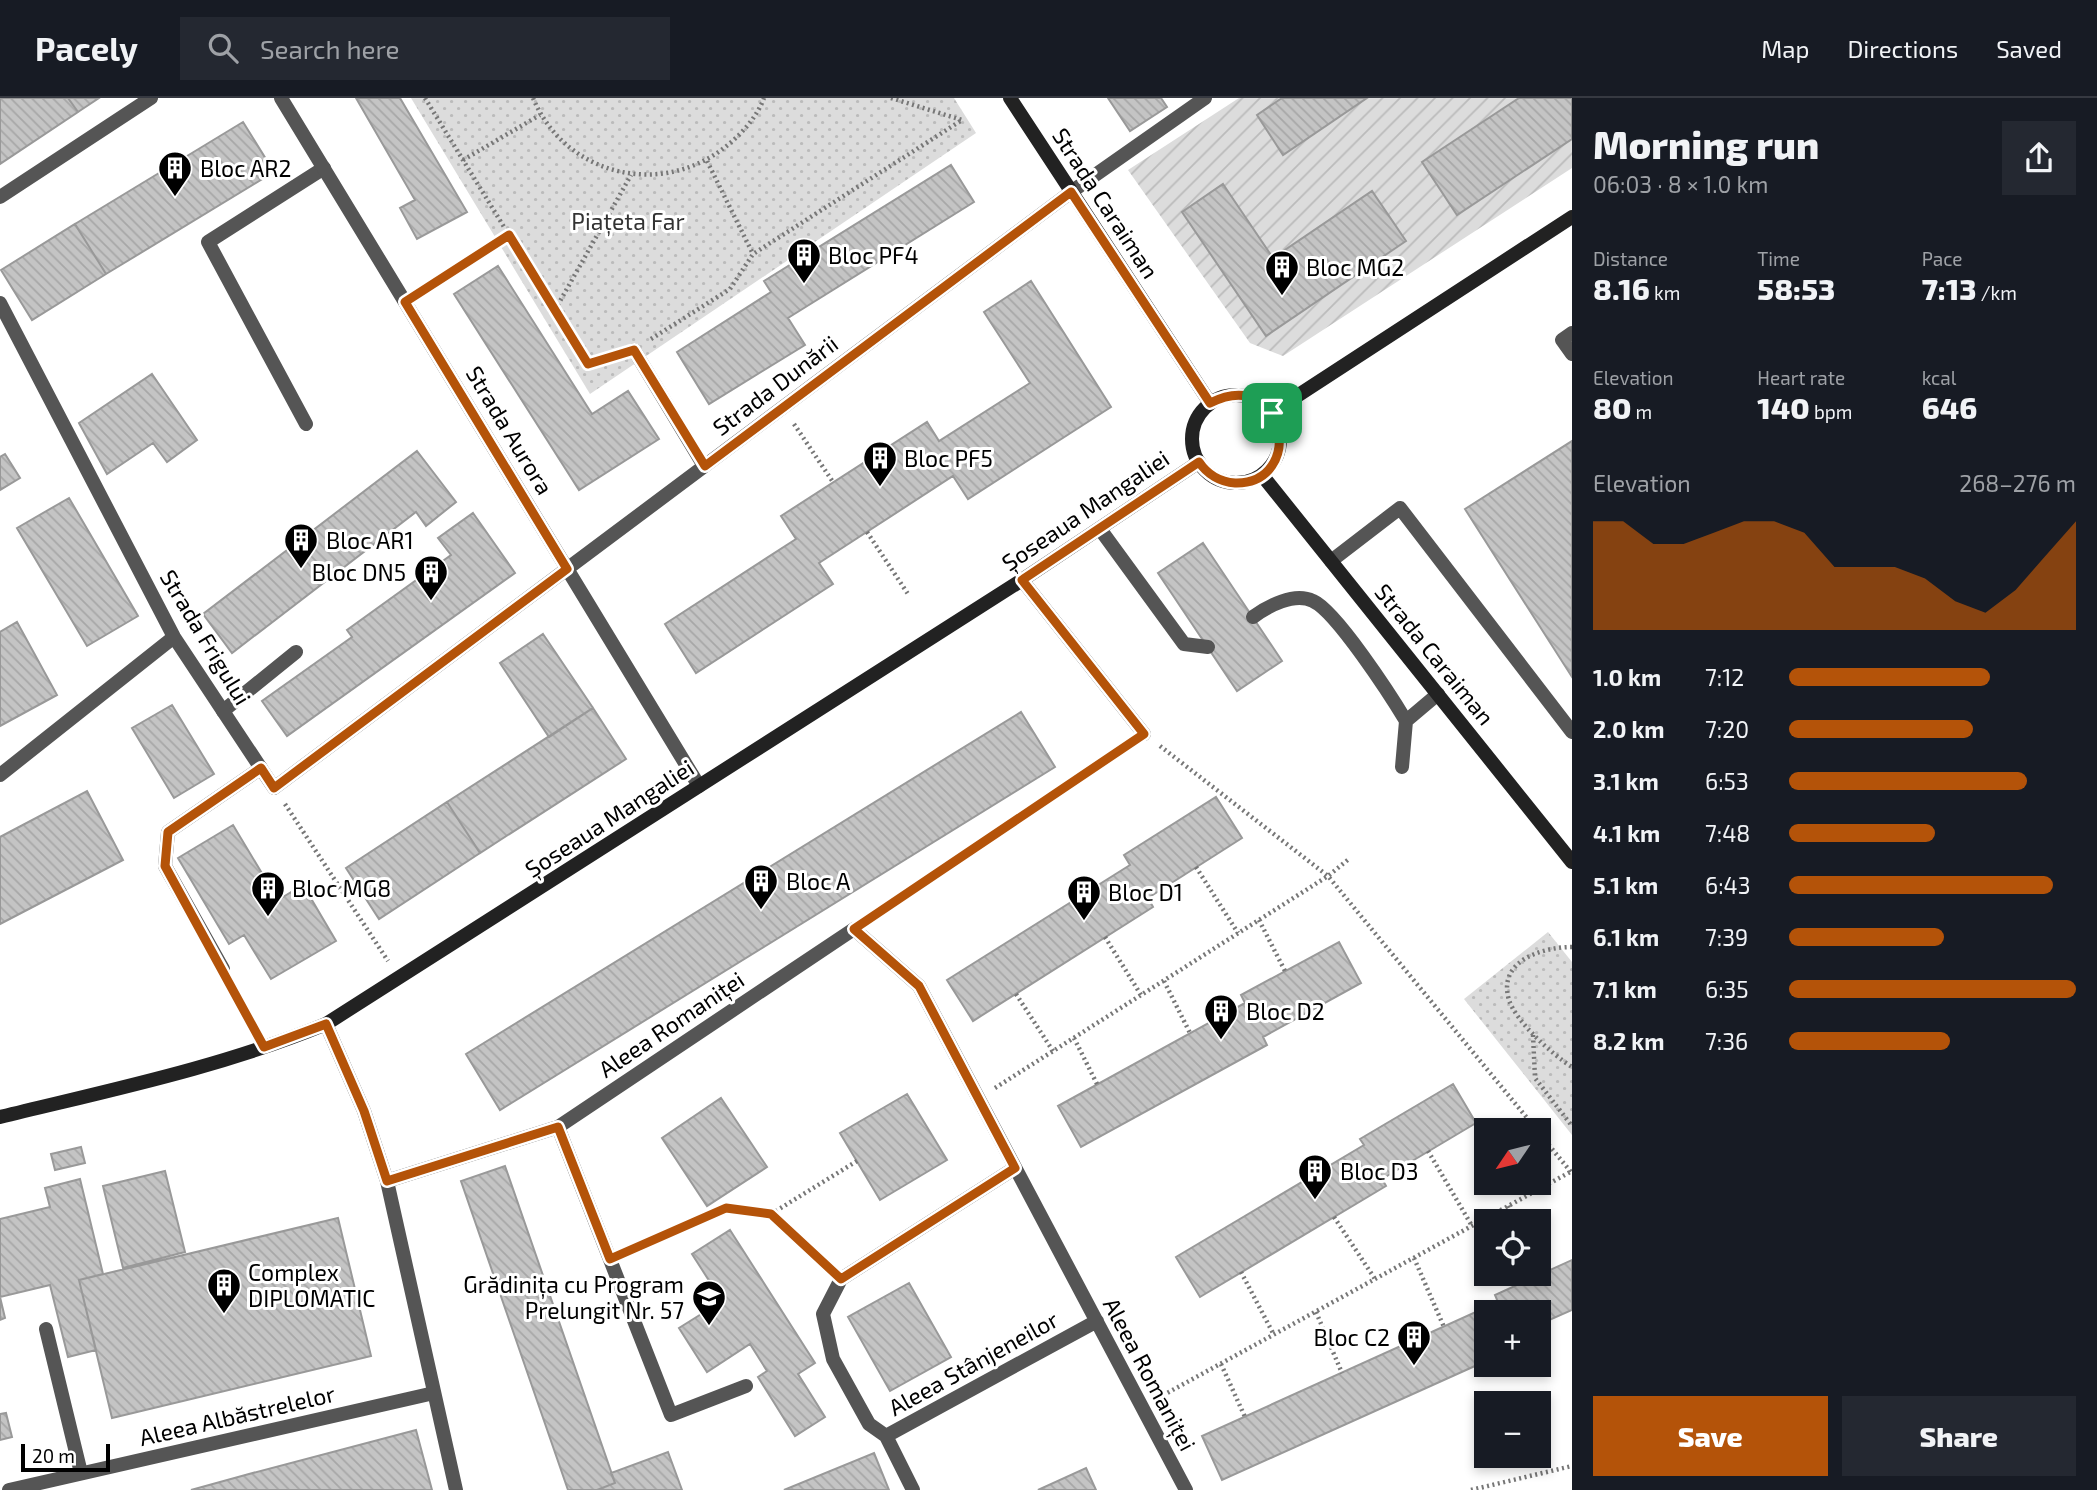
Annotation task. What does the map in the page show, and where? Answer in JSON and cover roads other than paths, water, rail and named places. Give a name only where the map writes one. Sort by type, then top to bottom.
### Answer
[{"type":"street","points":[[0,197],[151,98]]},
{"type":"street","name":"Strada Aurora","points":[[281,98],[699,786]]},
{"type":"street","name":"Strada Caraiman","points":[[1010,98],[1210,403]]},
{"type":"street","name":"Strada Dunării","points":[[274,788],[1071,192],[1205,98]]},
{"type":"street","points":[[306,424],[208,242],[324,167]]},
{"type":"street","points":[[1272,413],[1572,217]]},
{"type":"street","name":"Strada Frigului","points":[[0,303],[174,637],[274,788]]},
{"type":"street","points":[[1572,334],[1562,340],[1572,355]]},
{"type":"street","points":[[634,350],[705,466]]},
{"type":"street","points":[[1237,394],[1252,397],[1272,413],[1280,430],[1280,444],[1276,458],[1262,475],[1243,483],[1229,482],[1215,478],[1203,469],[1192,442],[1193,427],[1199,414],[1210,403],[1223,396],[1237,394]]},
{"type":"street","name":"Șoseaua Mangaliei","points":[[0,1117],[163,1077],[264,1047],[326,1024],[1022,580],[1199,462]]},
{"type":"street","name":"Strada Caraiman","points":[[1262,475],[1572,862]]},
{"type":"street","points":[[1331,561],[1399,508],[1572,732]]},
{"type":"street","points":[[1100,529],[1184,644],[1208,647]]},
{"type":"street","points":[[1022,580],[1144,734]]},
{"type":"street","points":[[1253,617],[1262,610],[1297,597],[1315,601],[1334,620],[1406,721],[1402,767]]},
{"type":"street","points":[[0,775],[174,637]]},
{"type":"street","points":[[223,711],[296,652]]},
{"type":"street","points":[[1406,721],[1437,694]]},
{"type":"street","points":[[223,969],[165,866],[168,832],[261,768]]},
{"type":"street","name":"Aleea Romaniței","points":[[387,1181],[558,1127],[854,929],[919,986],[1186,1490]]},
{"type":"street","points":[[326,1024],[364,1111],[387,1181],[456,1490]]},
{"type":"street","points":[[558,1127],[671,1415],[746,1386]]},
{"type":"street","points":[[886,1436],[869,1424],[833,1359],[823,1314],[841,1279],[1015,1168]]},
{"type":"street","name":"Aleea Stânjeneilor","points":[[913,1490],[886,1436],[1097,1321]]},
{"type":"street","points":[[46,1329],[82,1474]]},
{"type":"street","name":"Aleea Albăstrelelor","points":[[9,1490],[434,1393]]},
{"type":"place","name":"Bloc AR2","points":[[175,198]]},
{"type":"place","name":"Bloc PF4","points":[[804,285]]},
{"type":"place","name":"Bloc MG2","points":[[1282,297]]},
{"type":"place","name":"Bloc PF5","points":[[880,488]]},
{"type":"place","name":"Bloc AR1","points":[[301,570]]},
{"type":"place","name":"Bloc DN5","points":[[431,602]]},
{"type":"place","name":"Bloc A","points":[[761,911]]},
{"type":"place","name":"Bloc MG8","points":[[268,918]]},
{"type":"place","name":"Bloc D1","points":[[1084,922]]},
{"type":"place","name":"Bloc D2","points":[[1221,1041]]},
{"type":"place","name":"Bloc D3","points":[[1315,1201]]},
{"type":"place","name":"Complex DIPLOMATIC","points":[[224,1315]]},
{"type":"place","name":"Grădinița cu Program Prelungit Nr. 57","points":[[709,1327]]},
{"type":"place","name":"Bloc C2","points":[[1414,1367]]},
{"type":"park label","name":"Piațeta Far","points":[[628,221]]}]
